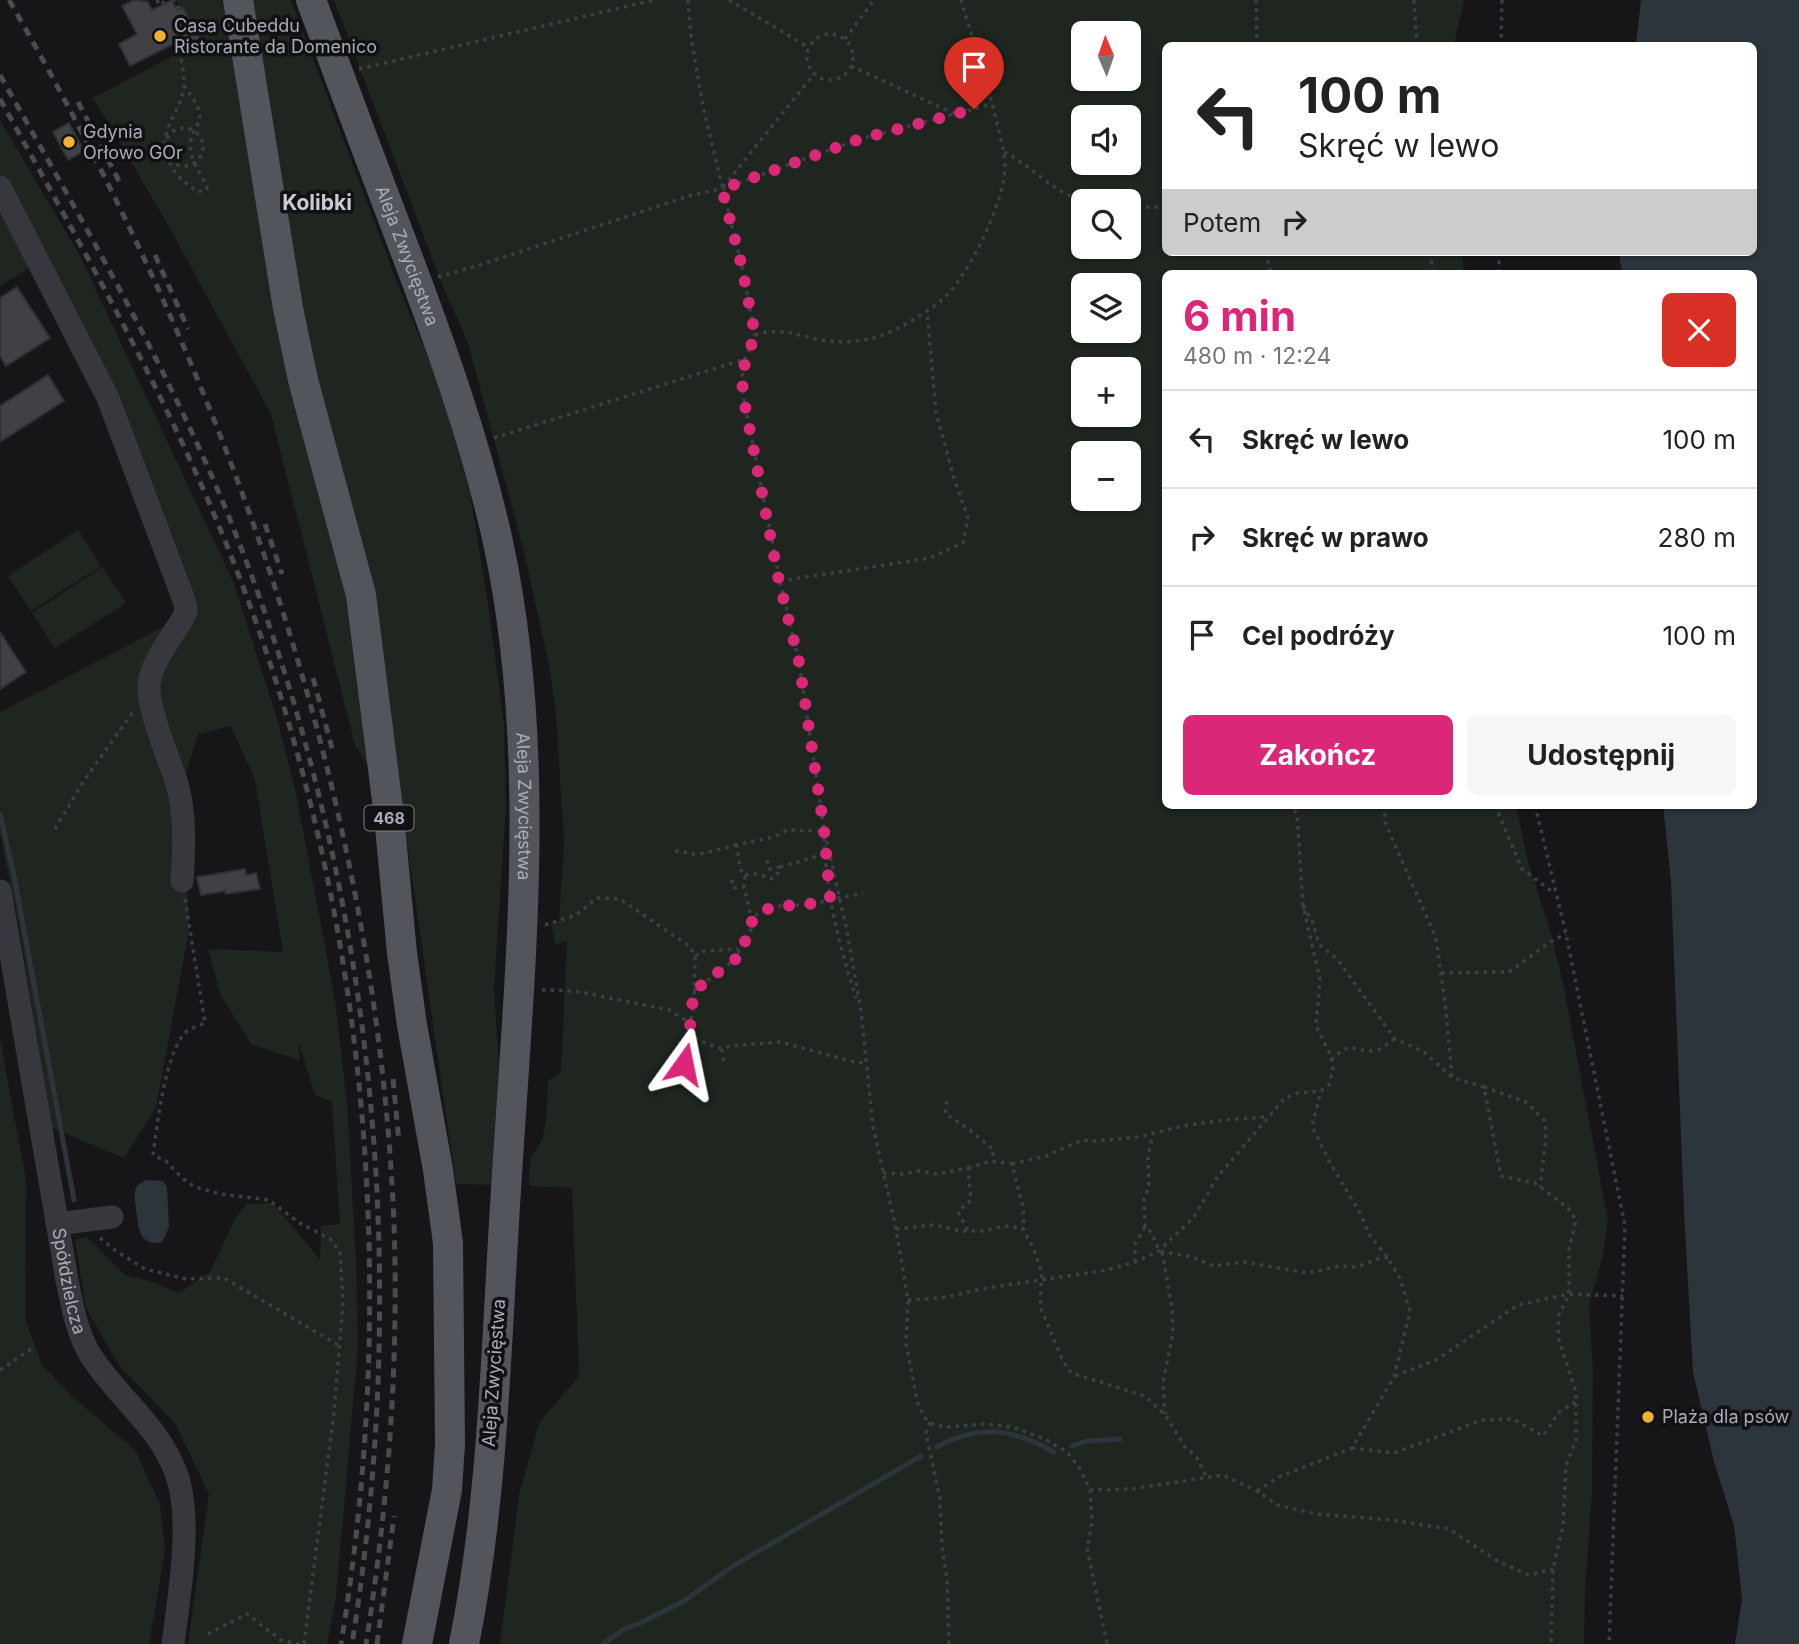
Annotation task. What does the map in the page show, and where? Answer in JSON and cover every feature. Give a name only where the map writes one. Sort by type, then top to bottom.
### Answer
[{"type":"main road","name":"468","points":[[238,0],[288,308],[303,380],[361,595],[389,816],[405,976],[439,1170],[448,1243],[451,1305],[449,1467],[447,1490],[417,1644]]},
{"type":"main road","name":"Aleja Zwycięstwa","points":[[311,0],[453,379],[480,467],[511,609],[520,689],[526,766],[524,871],[508,1153],[488,1471],[481,1544],[464,1644]]},
{"type":"street","points":[[0,187],[108,398],[185,603],[183,618],[153,670],[150,683],[151,704],[178,788],[185,844],[182,881]]},
{"type":"street","name":"Spółdzielcza","points":[[0,891],[71,1301],[90,1355],[151,1427],[177,1475],[183,1514],[183,1537],[173,1644]]},
{"type":"street","points":[[57,1224],[112,1217]]},
{"type":"path","points":[[157,0],[159,5],[168,0]]},
{"type":"path","points":[[174,0],[195,40],[179,48],[184,86],[167,125],[165,144],[174,173],[198,192],[207,189],[190,149],[200,111],[193,96],[184,86]]},
{"type":"path","points":[[357,69],[654,0]]},
{"type":"path","points":[[688,0],[695,64],[755,335],[742,376],[743,395],[779,581],[799,662],[824,829],[840,897],[861,1011],[873,1126],[896,1229],[908,1300],[906,1344],[918,1404],[925,1418],[934,1425],[949,1427],[984,1424],[1012,1427],[1035,1434],[1067,1452],[1079,1467],[1090,1489],[1092,1522],[1087,1548],[1107,1644]]},
{"type":"path","points":[[729,0],[808,47]]},
{"type":"path","points":[[845,39],[874,0]]},
{"type":"path","points":[[755,335],[770,330],[821,340],[851,342],[882,335],[945,297],[970,261],[993,217],[1004,182],[1004,152],[961,0]]},
{"type":"path","points":[[1256,0],[1257,42]]},
{"type":"path","points":[[1414,0],[1417,42]]},
{"type":"path","points":[[1501,42],[1502,0]]},
{"type":"path","points":[[832,33],[845,39],[853,52],[851,66],[842,77],[827,80],[814,74],[807,62],[808,47],[818,36],[832,33]]},
{"type":"path","points":[[851,66],[955,114]]},
{"type":"path","points":[[722,189],[814,74]]},
{"type":"path","points":[[432,278],[480,265],[692,195],[722,189],[860,139],[992,104]]},
{"type":"path","points":[[165,144],[172,131],[179,128],[195,131],[202,141],[202,155],[195,163],[182,166],[175,164],[167,154]]},
{"type":"path","points":[[1004,152],[1071,196]]},
{"type":"path","points":[[1141,207],[1162,207]]},
{"type":"path","points":[[779,581],[930,558],[963,543],[968,518],[936,412],[927,310]]},
{"type":"path","points":[[489,440],[746,359]]},
{"type":"path","points":[[55,829],[85,779],[131,715],[150,683]]},
{"type":"path","points":[[908,1300],[924,1300],[1107,1270],[1161,1251],[1194,1217],[1218,1175],[1284,1098],[1297,1093],[1321,1091],[1329,1085],[1333,1068],[1317,1026],[1320,979],[1303,906],[1297,814],[1294,809]]},
{"type":"path","points":[[1386,809],[1384,820],[1436,938],[1453,1078]]},
{"type":"path","points":[[1497,809],[1522,869],[1554,893]]},
{"type":"path","points":[[1536,809],[1566,934],[1625,1226],[1609,1644]]},
{"type":"path","points":[[676,851],[691,854],[718,851],[748,841],[779,836],[787,830],[824,829]]},
{"type":"path","points":[[824,829],[830,898],[840,949],[861,1011]]},
{"type":"path","points":[[694,991],[738,957],[739,948],[750,936],[752,921],[737,845]]},
{"type":"path","points":[[767,860],[769,869],[825,854]]},
{"type":"path","points":[[745,875],[756,874],[772,879],[778,874],[780,867]]},
{"type":"path","points":[[732,880],[733,888],[744,887]]},
{"type":"path","points":[[182,881],[205,1023],[186,1032],[176,1048],[167,1077],[153,1155],[166,1161],[195,1187],[221,1194],[269,1200],[298,1222],[330,1239],[340,1252],[343,1302],[334,1412],[302,1644],[281,1640],[247,1614],[208,1634]]},
{"type":"path","points":[[752,921],[758,913],[775,906],[806,905],[863,893]]},
{"type":"path","points":[[545,925],[576,915],[597,898],[620,899],[689,946],[695,956],[690,1023],[691,1034],[700,1041],[722,1049],[781,1042],[865,1063]]},
{"type":"path","points":[[1303,906],[1312,920],[1320,943],[1337,959],[1395,1039],[1424,1052],[1453,1078],[1525,1102],[1545,1121],[1546,1138],[1540,1187]]},
{"type":"path","points":[[1441,973],[1509,972],[1550,942],[1566,934]]},
{"type":"path","points":[[695,956],[704,951],[739,948]]},
{"type":"path","points":[[536,989],[575,991],[669,1010],[690,1023]]},
{"type":"path","points":[[679,1075],[694,1035]]},
{"type":"path","points":[[1331,1060],[1345,1048],[1375,1051],[1395,1039]]},
{"type":"path","points":[[722,1049],[724,1066]]},
{"type":"path","points":[[1485,1087],[1501,1176],[1535,1183],[1568,1208],[1576,1220],[1569,1249],[1569,1294],[1559,1315],[1558,1337],[1576,1392],[1576,1440],[1566,1465],[1563,1526],[1553,1569],[1551,1644]]},
{"type":"path","points":[[1321,1091],[1312,1126],[1370,1236],[1400,1278],[1410,1311],[1394,1377],[1352,1448]]},
{"type":"path","points":[[947,1101],[945,1114],[966,1126],[994,1150],[991,1161]]},
{"type":"path","points":[[882,1173],[903,1174],[918,1171],[937,1174],[991,1161],[1012,1164],[1046,1156],[1082,1140],[1096,1141],[1153,1134],[1210,1122],[1266,1117]]},
{"type":"path","points":[[1135,1262],[1135,1244],[1145,1227],[1144,1199],[1151,1174],[1148,1156],[1153,1134]]},
{"type":"path","points":[[1012,1164],[1023,1207],[1024,1230],[1042,1273],[1040,1306],[1063,1361],[1071,1373],[1145,1396],[1166,1416],[1185,1447],[1200,1463],[1206,1476]]},
{"type":"path","points":[[968,1168],[971,1200],[958,1212],[968,1231]]},
{"type":"path","points":[[81,1221],[116,1251],[145,1269],[186,1279],[224,1278],[338,1345]]},
{"type":"path","points":[[896,1229],[934,1225],[960,1231],[1014,1226],[1024,1230]]},
{"type":"path","points":[[1145,1227],[1152,1233],[1161,1251],[1172,1308],[1173,1334],[1163,1381],[1166,1416]]},
{"type":"path","points":[[1161,1251],[1192,1257],[1213,1266],[1245,1262],[1308,1273],[1340,1266],[1356,1267],[1388,1258]]},
{"type":"path","points":[[1394,1377],[1436,1360],[1518,1305],[1569,1294],[1623,1296]]},
{"type":"path","points":[[0,1370],[31,1349]]},
{"type":"path","points":[[1257,1491],[1279,1477],[1352,1448],[1394,1453],[1482,1420],[1514,1419],[1543,1436],[1559,1412],[1577,1402]]},
{"type":"path","points":[[930,1422],[926,1433],[940,1499],[949,1644]]},
{"type":"path","points":[[1090,1489],[1132,1489],[1223,1475],[1277,1504],[1317,1514],[1391,1520],[1449,1529],[1499,1562],[1529,1575],[1553,1569]]},
{"type":"shaded area","points":[[176,0],[222,0],[235,55],[263,51],[252,0],[291,0],[398,285],[442,391],[470,493],[504,724],[506,805],[494,989],[499,1065],[492,1185],[456,1184],[404,822],[355,745],[271,414],[167,223],[93,98],[201,41],[184,8],[180,9]]},
{"type":"shaded area","points":[[334,0],[1464,0],[1455,42],[1162,42],[1162,256],[1462,256],[1464,270],[1162,270],[1162,809],[1517,809],[1527,858],[1552,937],[1564,988],[1608,1221],[1602,1259],[1589,1306],[1593,1372],[1592,1490],[1584,1644],[500,1644],[519,1495],[539,1423],[579,1376],[572,1188],[529,1186],[530,1160],[542,1140],[546,1122],[548,1081],[561,1072],[567,941],[555,944],[551,922],[559,921],[564,844],[556,713],[549,665],[522,544],[467,340],[443,287]]},
{"type":"shaded area","points":[[1641,0],[1799,0],[1799,1644],[1735,1644],[1742,1599],[1734,1525],[1714,1462],[1693,1372],[1671,882],[1663,809],[1757,809],[1757,270],[1622,270],[1620,256],[1757,256],[1757,42],[1636,42]]},
{"type":"shaded area","points":[[0,120],[80,256],[233,581],[276,715],[295,788],[335,1000],[347,1102],[356,1260],[358,1347],[336,1597],[327,1644],[188,1644],[209,1494],[175,1423],[121,1368],[86,1308],[75,1240],[87,1237],[125,1275],[156,1283],[174,1292],[182,1291],[210,1272],[235,1219],[247,1204],[272,1203],[320,1259],[321,1226],[340,1224],[332,1102],[315,1095],[298,1041],[300,1061],[251,1044],[220,994],[208,949],[283,952],[255,780],[231,726],[198,734],[183,783],[189,931],[156,1107],[124,1158],[52,1128],[19,925],[0,834],[0,712],[184,616],[188,601],[0,182]]},
{"type":"shaded area","points":[[0,211],[30,267],[0,286]]},
{"type":"shaded area","points":[[78,530],[101,566],[31,611],[8,576]]},
{"type":"shaded area","points":[[102,567],[126,603],[55,648],[32,613]]},
{"type":"shaded area","points":[[0,1039],[26,1180],[25,1319],[42,1365],[74,1398],[135,1450],[160,1504],[165,1551],[149,1644],[0,1644]]},
{"type":"shaded area","points":[[146,1180],[163,1181],[167,1187],[169,1227],[162,1242],[149,1242],[139,1228],[135,1192]]},
{"type":"building","name":"Casa Cubeddu Ristorante da Domenico","points":[[134,0],[148,2],[152,10],[172,0],[177,10],[183,7],[201,41],[177,53],[173,44],[130,66],[119,44],[137,34],[122,6]]},
{"type":"building","name":"Gdynia Orłowo GOr","points":[[69,123],[84,151],[68,160],[53,132]]},
{"type":"building","points":[[17,287],[50,338],[6,366],[0,356],[0,298]]},
{"type":"building","points":[[48,375],[64,401],[0,442],[0,406]]},
{"type":"building","points":[[0,632],[26,672],[0,689]]},
{"type":"building","points":[[245,869],[246,875],[256,873],[260,889],[201,895],[197,877]]},
{"type":"waterway","points":[[0,814],[74,1200]]},
{"type":"waterway","points":[[937,1447],[967,1434],[996,1432],[1025,1438],[1054,1452]]},
{"type":"waterway","points":[[1072,1446],[1087,1441],[1120,1439]]},
{"type":"waterway","points":[[603,1644],[626,1628],[684,1601],[733,1566],[921,1456]]},
{"type":"railway","points":[[9,0],[87,142],[157,287],[221,436],[275,589],[321,744],[356,902],[381,1061],[394,1223],[395,1276],[393,1382],[386,1487],[366,1644]]},
{"type":"railway","points":[[0,75],[117,284],[198,445],[222,500],[273,637],[314,777],[345,919],[366,1063],[378,1208],[379,1353],[370,1499],[352,1644]]},
{"type":"railway","points":[[0,99],[127,331],[212,510],[237,571],[282,700],[317,832],[343,966],[361,1101],[369,1237],[368,1373],[359,1509],[341,1644]]},
{"type":"railway","points":[[78,102],[120,183]]},
{"type":"railway","points":[[155,255],[188,329]]},
{"type":"railway","points":[[265,524],[282,574]]},
{"type":"railway","points":[[313,678],[333,752]]},
{"type":"railway","points":[[393,1079],[399,1142]]},
{"type":"railway","points":[[377,1644],[394,1516]]},
{"type":"place","name":"Casa Cubeddu Ristorante da Domenico","points":[[160,36]]},
{"type":"place","name":"Gdynia Orłowo GOr","points":[[69,142]]},
{"type":"place","name":"Plaża dla psów","points":[[1648,1417]]},
{"type":"district","name":"Kolibki","points":[[317,203]]},
{"type":"route","points":[[684,1064],[687,1048],[694,1035],[691,1034],[690,1023],[694,991],[738,957],[739,948],[750,936],[752,921],[758,913],[775,906],[806,905],[830,898],[825,866],[824,829],[799,662],[779,581],[743,395],[742,376],[755,335],[742,267],[722,189],[860,139],[974,109]]}]
